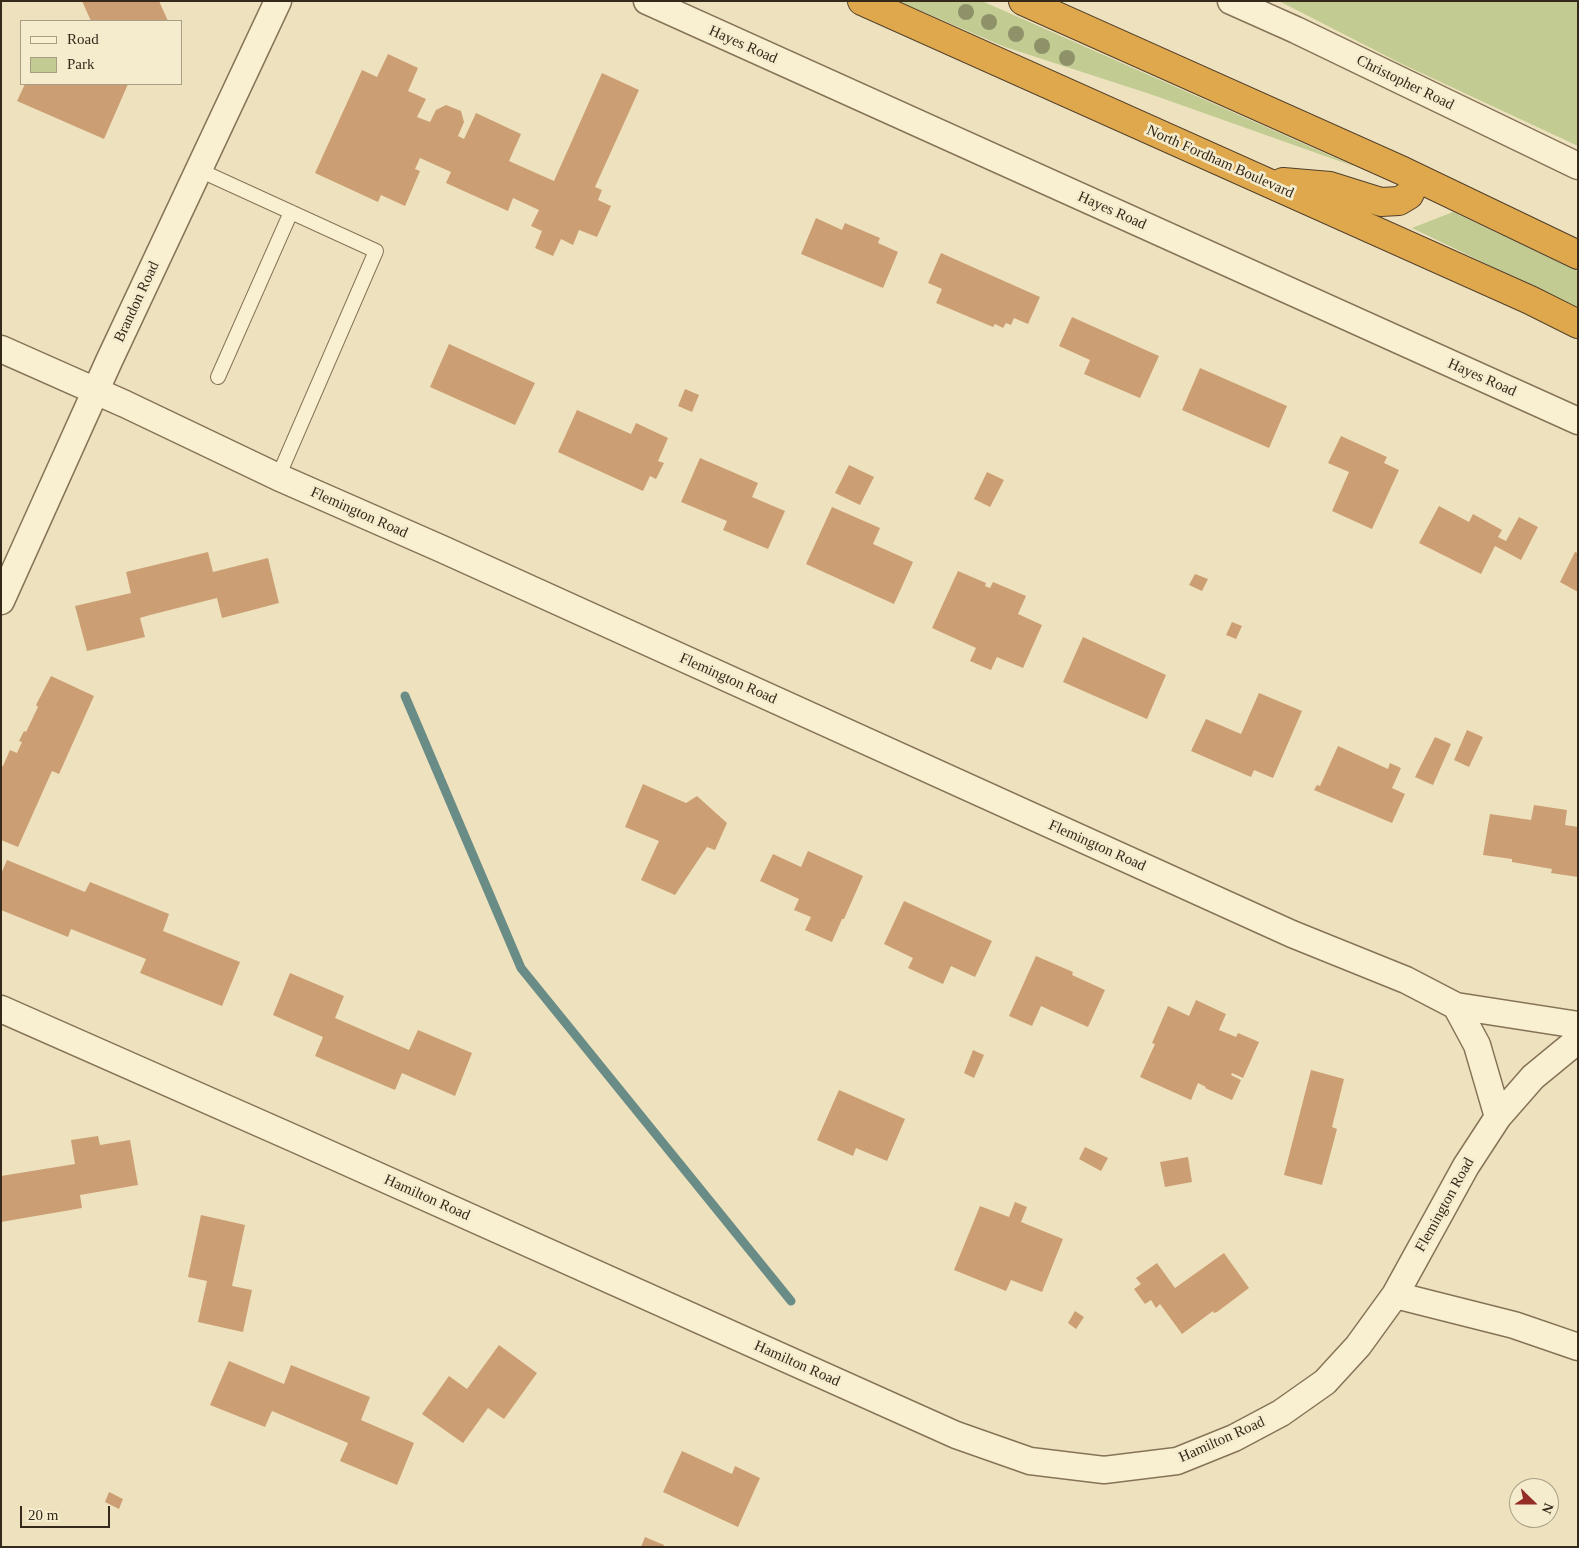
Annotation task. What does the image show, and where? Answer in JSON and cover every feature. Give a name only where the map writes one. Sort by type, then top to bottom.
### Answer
[{"type":"highway","name":"North Fordham Boulevard","points":[[862,1],[1530,300],[1578,324]]},
{"type":"highway","points":[[1023,1],[1417,178],[1578,255]]},
{"type":"highway","points":[[1260,179],[1330,186],[1380,202],[1399,202],[1409,195],[1417,178]]},
{"type":"street","name":"Hayes Road","points":[[647,1],[1578,421]]},
{"type":"street","name":"Christopher Road","points":[[1231,1],[1296,30],[1578,166]]},
{"type":"street","name":"Brandon Road","points":[[1,601],[276,2]]},
{"type":"street","name":"Flemington Road","points":[[1,349],[96,391],[278,477],[1292,934],[1406,980],[1456,1006],[1578,1026]]},
{"type":"street","points":[[1456,1006],[1477,1045],[1498,1118]]},
{"type":"street","name":"Hamilton Road","points":[[1,1009],[948,1432],[1030,1461],[1104,1470],[1113,1469],[1177,1461],[1234,1438],[1281,1413],[1325,1382],[1358,1346],[1395,1295]]},
{"type":"street","name":"Flemington Road","points":[[1395,1295],[1466,1166],[1498,1118],[1534,1077],[1578,1040]]},
{"type":"street","points":[[1395,1295],[1514,1325],[1578,1347]]},
{"type":"lane","points":[[199,170],[376,251],[278,477]]},
{"type":"lane","points":[[218,377],[290,212]]},
{"type":"green space","points":[[898,1],[982,1],[1356,167],[1150,94],[1005,47]]},
{"type":"green space","points":[[1279,1],[1578,1],[1578,146],[1402,64]]},
{"type":"green space","points":[[1453,212],[1578,271],[1578,308],[1412,228]]},
{"type":"building","points":[[82,1],[159,1],[168,20],[91,20]]},
{"type":"building","points":[[388,54],[418,68],[408,91],[426,99],[417,117],[430,122],[436,110],[446,105],[461,111],[464,122],[458,136],[464,139],[476,113],[521,134],[509,161],[554,181],[602,73],[639,90],[595,187],[602,190],[598,200],[611,206],[597,237],[579,230],[573,245],[561,239],[553,256],[535,248],[542,231],[531,226],[539,210],[513,198],[508,211],[446,183],[451,172],[420,158],[415,169],[420,171],[405,206],[381,195],[378,202],[315,173],[362,70],[377,77]]},
{"type":"building","points":[[25,85],[128,85],[104,139],[17,101]]},
{"type":"building","points":[[816,218],[842,230],[845,223],[880,238],[878,243],[898,252],[883,288],[801,254]]},
{"type":"building","points":[[941,253],[1040,297],[1028,324],[1014,318],[1011,325],[1006,323],[1003,328],[995,324],[993,327],[936,303],[942,289],[928,283]]},
{"type":"building","points":[[1072,317],[1159,356],[1140,398],[1084,374],[1090,360],[1059,346]]},
{"type":"building","points":[[449,344],[535,383],[515,425],[430,387]]},
{"type":"building","points":[[1200,368],[1287,406],[1269,448],[1182,410]]},
{"type":"building","points":[[685,389],[699,395],[692,412],[678,406]]},
{"type":"building","points":[[577,410],[631,434],[636,423],[668,438],[658,461],[664,463],[656,479],[650,476],[643,491],[558,452]]},
{"type":"building","points":[[1341,436],[1387,457],[1384,463],[1399,470],[1372,529],[1332,511],[1349,472],[1328,463]]},
{"type":"building","points":[[700,458],[758,483],[752,497],[785,511],[768,549],[723,530],[727,521],[681,502]]},
{"type":"building","points":[[849,465],[874,477],[860,505],[835,493]]},
{"type":"building","points":[[987,472],[1004,480],[990,507],[974,499]]},
{"type":"building","points":[[1439,506],[1469,522],[1473,514],[1502,530],[1498,537],[1506,541],[1519,517],[1538,527],[1521,560],[1495,546],[1481,574],[1419,543]]},
{"type":"building","points":[[832,507],[880,528],[873,544],[913,562],[894,604],[806,564]]},
{"type":"building","points":[[208,552],[213,572],[268,558],[279,603],[222,618],[217,598],[140,618],[145,637],[87,651],[75,606],[131,593],[126,572]]},
{"type":"building","points":[[1575,552],[1578,553],[1578,592],[1560,582]]},
{"type":"building","points":[[958,571],[986,583],[985,586],[990,588],[993,582],[1026,596],[1018,614],[1042,625],[1023,668],[997,657],[991,670],[970,661],[976,648],[932,628]]},
{"type":"building","points":[[1195,574],[1208,579],[1202,591],[1189,585]]},
{"type":"building","points":[[1232,622],[1242,626],[1236,639],[1226,635]]},
{"type":"building","points":[[1083,637],[1166,675],[1147,719],[1063,682]]},
{"type":"building","points":[[51,676],[94,696],[59,774],[52,771],[18,847],[1,840],[1,766],[3,766],[10,750],[17,753],[22,742],[19,741],[24,731],[26,732],[38,707],[36,705]]},
{"type":"building","points":[[1259,693],[1302,711],[1273,778],[1254,770],[1251,777],[1191,751],[1206,719],[1241,734]]},
{"type":"building","points":[[1467,730],[1483,737],[1469,767],[1454,760]]},
{"type":"building","points":[[1435,737],[1451,744],[1433,785],[1415,777]]},
{"type":"building","points":[[1338,746],[1388,769],[1390,763],[1401,768],[1392,788],[1405,794],[1392,823],[1314,790],[1317,785],[1320,786]]},
{"type":"building","points":[[643,784],[686,803],[697,796],[727,823],[715,850],[707,847],[675,895],[641,880],[659,841],[625,827]]},
{"type":"building","points":[[1534,805],[1567,810],[1565,825],[1578,827],[1578,877],[1551,873],[1552,869],[1512,862],[1512,859],[1483,855],[1490,814],[1531,820]]},
{"type":"building","points":[[808,851],[863,876],[832,942],[805,930],[811,917],[794,910],[799,899],[760,881],[773,854],[801,867]]},
{"type":"building","points":[[7,860],[85,892],[90,882],[169,914],[163,931],[240,962],[222,1006],[140,973],[146,959],[71,929],[68,937],[1,910],[1,874]]},
{"type":"building","points":[[904,901],[992,941],[975,977],[951,966],[943,984],[908,968],[913,958],[884,944]]},
{"type":"building","points":[[1036,956],[1073,972],[1072,975],[1105,990],[1088,1027],[1041,1006],[1032,1026],[1009,1016]]},
{"type":"building","points":[[290,973],[344,996],[335,1018],[409,1050],[418,1030],[472,1053],[455,1096],[402,1073],[395,1090],[315,1056],[323,1037],[273,1015]]},
{"type":"building","points":[[1196,1000],[1226,1014],[1219,1030],[1236,1037],[1238,1033],[1259,1042],[1243,1078],[1232,1073],[1231,1075],[1241,1080],[1232,1100],[1198,1083],[1191,1100],[1140,1077],[1155,1044],[1152,1043],[1168,1006],[1189,1016]]},
{"type":"building","points":[[973,1050],[984,1055],[974,1078],[964,1073]]},
{"type":"building","points":[[1311,1070],[1344,1079],[1332,1127],[1337,1129],[1322,1185],[1284,1175]]},
{"type":"building","points":[[839,1090],[905,1119],[887,1161],[856,1148],[853,1156],[817,1140]]},
{"type":"building","points":[[98,1136],[100,1145],[130,1140],[138,1185],[80,1195],[82,1208],[1,1222],[1,1176],[75,1164],[71,1140]]},
{"type":"building","points":[[1085,1147],[1108,1158],[1101,1171],[1079,1159]]},
{"type":"building","points":[[1188,1157],[1192,1182],[1165,1187],[1160,1162]]},
{"type":"building","points":[[1015,1202],[1027,1207],[1021,1222],[1063,1239],[1042,1292],[1011,1280],[1006,1291],[954,1270],[980,1206],[1009,1217]]},
{"type":"building","points":[[201,1215],[245,1225],[232,1286],[252,1290],[243,1332],[198,1322],[207,1281],[188,1277]]},
{"type":"building","points":[[1224,1253],[1249,1288],[1217,1312],[1214,1313],[1213,1311],[1182,1334],[1160,1304],[1156,1308],[1151,1300],[1145,1304],[1134,1289],[1141,1284],[1136,1278],[1157,1263],[1175,1288]]},
{"type":"building","points":[[1075,1311],[1084,1317],[1076,1329],[1068,1323]]},
{"type":"building","points":[[499,1345],[537,1373],[504,1419],[488,1408],[463,1443],[422,1414],[449,1376],[467,1389]]},
{"type":"building","points":[[229,1361],[284,1384],[291,1365],[370,1397],[361,1420],[414,1443],[397,1485],[340,1461],[348,1443],[272,1411],[265,1427],[210,1405]]},
{"type":"building","points":[[682,1451],[732,1474],[735,1466],[760,1478],[738,1527],[663,1492]]},
{"type":"building","points":[[109,1492],[123,1499],[119,1509],[105,1502]]},
{"type":"building","points":[[645,1537],[664,1545],[664,1547],[641,1547]]},
{"type":"waterway","points":[[405,696],[521,968],[791,1301]]}]
